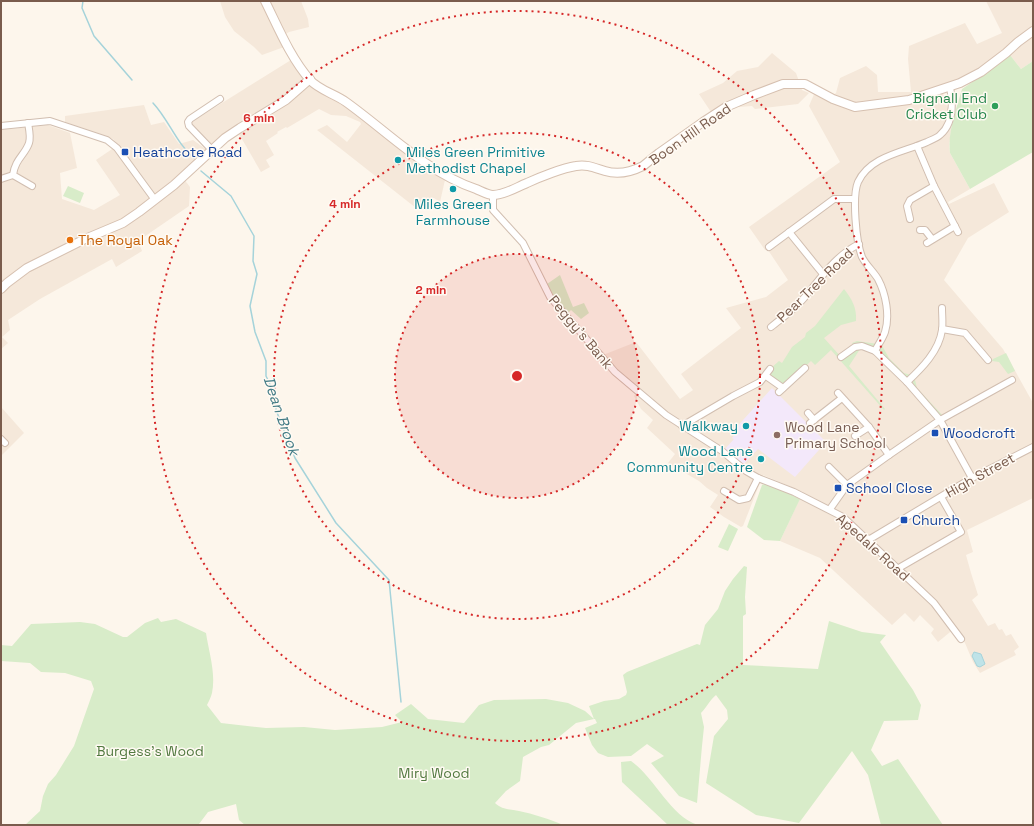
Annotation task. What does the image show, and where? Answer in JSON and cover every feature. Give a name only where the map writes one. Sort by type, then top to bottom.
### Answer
[{"type":"street","points":[[265,1],[287,45],[314,84],[341,99],[360,112],[433,168],[472,188],[493,195]]},
{"type":"street","name":"Boon Hill Road","points":[[493,195],[506,192],[528,182],[578,165],[590,166],[611,173],[636,170],[682,136],[726,107],[740,100],[783,84],[805,84],[847,105],[860,108],[876,104],[909,100],[950,87],[981,72],[1033,31]]},
{"type":"street","points":[[1,289],[27,268],[85,239],[123,223],[174,185],[212,150],[240,128],[286,100],[310,79]]},
{"type":"street","points":[[875,350],[885,333],[887,308],[878,280],[862,257],[859,244],[855,219],[855,199],[858,182],[870,166],[881,159],[940,136],[948,126],[952,114],[952,95],[950,87]]},
{"type":"street","points":[[212,150],[189,126],[188,122],[190,119],[220,99]]},
{"type":"street","points":[[1,126],[50,121],[110,142],[117,148],[155,200]]},
{"type":"street","points":[[13,175],[17,160],[30,142],[28,123]]},
{"type":"street","points":[[917,146],[934,186],[958,232]]},
{"type":"street","points":[[1,178],[13,175],[32,186]]},
{"type":"street","points":[[909,219],[907,206],[910,200],[934,186]]},
{"type":"street","name":"Peggy's Bank","points":[[493,195],[493,210],[523,243],[550,297],[615,372],[666,415]]},
{"type":"street","points":[[769,247],[834,199],[855,199]]},
{"type":"street","points":[[920,230],[925,230],[930,241],[955,226]]},
{"type":"street","points":[[789,232],[823,274]]},
{"type":"street","name":"Pear Tree Road","points":[[771,327],[803,300],[823,274],[847,250],[859,244]]},
{"type":"street","points":[[907,382],[922,368],[935,350],[942,329],[940,312]]},
{"type":"street","points":[[942,329],[965,333],[988,360]]},
{"type":"street","points":[[841,357],[855,347],[862,346],[875,350],[907,382],[940,420],[972,478]]},
{"type":"street","points":[[766,376],[781,390],[804,368]]},
{"type":"street","points":[[682,426],[760,382],[770,369]]},
{"type":"street","points":[[830,509],[847,485],[889,455],[940,420],[1012,380]]},
{"type":"street","points":[[808,413],[812,421],[840,395],[869,427],[889,455]]},
{"type":"street","name":"Apedale Road","points":[[666,415],[722,450],[746,471],[758,478],[794,492],[830,509],[843,517],[934,603],[961,639]]},
{"type":"street","points":[[855,436],[869,427]]},
{"type":"street","name":"High Street","points":[[866,538],[870,539],[972,478],[1033,447]]},
{"type":"street","points":[[829,467],[847,485]]},
{"type":"street","points":[[724,491],[739,500],[748,498],[758,478]]},
{"type":"street","points":[[897,569],[962,532],[941,497]]},
{"type":"shaded area","points":[[220,1],[301,1],[308,19],[309,27],[289,32],[279,38],[284,47],[262,55],[234,31],[225,17]]},
{"type":"shaded area","points":[[986,1],[1033,1],[1033,61],[1021,69],[1006,50],[979,71],[947,85],[943,93],[952,123],[949,146],[950,153],[970,189],[948,202],[949,204],[994,183],[1009,212],[968,238],[944,280],[1003,349],[1033,403],[1033,498],[967,530],[973,552],[966,555],[978,595],[972,600],[988,626],[995,623],[999,630],[1002,629],[1006,636],[1011,634],[1019,647],[1014,651],[1016,655],[980,673],[973,662],[965,643],[955,628],[938,642],[931,633],[934,629],[920,615],[914,622],[905,613],[892,625],[820,558],[780,541],[803,492],[763,475],[743,526],[741,527],[710,507],[718,495],[699,481],[668,463],[675,454],[647,428],[653,420],[641,409],[634,396],[639,391],[617,372],[603,355],[636,342],[680,399],[693,390],[681,374],[741,328],[726,308],[766,297],[788,280],[768,250],[765,250],[749,227],[840,162],[809,106],[815,92],[828,99],[836,93],[840,78],[866,66],[877,75],[878,92],[911,92],[908,59],[909,46],[965,23],[977,44],[1002,33]]},
{"type":"shaded area","points":[[772,53],[796,73],[802,90],[809,93],[798,104],[755,109],[752,106],[739,107],[733,100],[711,112],[699,94],[723,83],[737,71],[758,67]]},
{"type":"shaded area","points":[[291,60],[307,82],[317,91],[344,105],[445,180],[440,202],[434,198],[423,200],[416,208],[317,130],[327,125],[347,142],[361,124],[360,122],[346,116],[331,115],[319,109],[287,128],[286,127],[277,132],[278,133],[266,141],[274,155],[266,160],[270,167],[261,172],[235,127],[208,146],[190,123]]},
{"type":"shaded area","points":[[144,105],[151,125],[164,122],[179,144],[193,140],[207,150],[180,174],[190,187],[189,206],[138,241],[142,251],[116,267],[112,259],[40,299],[8,320],[10,330],[2,337],[8,343],[1,349],[1,130],[48,125],[70,133],[77,168],[60,173],[62,199],[94,210],[120,195],[96,160],[118,145],[113,139],[65,123],[65,116]]},
{"type":"shaded area","name":"Wood Lane Primary School","points":[[772,388],[826,442],[795,477],[758,449],[743,465],[725,449],[734,439],[732,438],[737,432],[735,429]]},
{"type":"shaded area","points":[[1,407],[24,433],[1,456]]},
{"type":"green space","name":"Bignall End Cricket Club","points":[[1010,55],[1021,69],[1033,61],[1033,152],[970,189],[950,153],[949,145],[955,112],[962,89]]},
{"type":"green space","points":[[68,186],[84,193],[80,203],[63,196]]},
{"type":"green space","points":[[560,275],[573,307],[584,303],[589,313],[581,319],[571,310],[568,313],[554,296],[547,284]]},
{"type":"green space","points":[[844,289],[856,312],[856,321],[841,325],[824,338],[841,357],[855,347],[852,343],[857,341],[878,344],[880,342],[889,358],[904,373],[914,376],[917,388],[944,417],[940,420],[875,351],[862,346],[849,366],[885,409],[884,410],[831,350],[815,365],[811,361],[783,388],[766,376],[770,369],[779,361],[782,363],[792,347],[805,337],[806,333],[815,326]]},
{"type":"green space","points":[[1006,353],[1015,371],[1008,374],[999,362],[992,361],[993,359]]},
{"type":"green space","points":[[767,483],[800,499],[780,541],[764,540],[747,527],[762,485]]},
{"type":"green space","points":[[729,524],[738,529],[728,551],[718,547]]},
{"type":"green space","points":[[744,566],[747,567],[745,597],[746,614],[743,616],[743,665],[818,669],[829,621],[862,632],[886,635],[880,642],[913,690],[921,705],[918,720],[884,721],[871,750],[882,766],[898,759],[943,825],[881,825],[868,775],[852,751],[799,823],[756,815],[706,783],[714,736],[728,719],[727,710],[716,695],[701,713],[704,727],[697,803],[679,796],[651,763],[664,756],[647,744],[631,756],[608,757],[598,753],[592,745],[585,728],[597,723],[589,706],[604,701],[619,699],[626,695],[627,692],[623,675],[627,672],[697,644],[700,645],[705,625],[718,609],[725,591]]},
{"type":"green space","name":"Burgess's Wood","points":[[158,618],[161,622],[176,619],[206,633],[212,663],[213,678],[211,698],[207,705],[221,723],[266,728],[304,727],[335,730],[382,727],[402,722],[395,715],[411,704],[428,719],[464,723],[479,705],[494,700],[546,699],[568,703],[585,711],[594,719],[576,723],[549,745],[541,747],[523,757],[520,781],[506,791],[495,803],[503,808],[536,815],[563,825],[245,825],[239,820],[236,804],[208,812],[199,824],[200,825],[25,825],[40,811],[43,796],[48,784],[56,775],[74,746],[94,689],[91,681],[65,673],[41,672],[30,663],[1,661],[1,645],[12,646],[31,624],[80,622],[95,624],[123,637],[127,637],[145,623]]},
{"type":"green space","points":[[631,761],[640,768],[679,814],[698,825],[668,825],[622,782],[621,762]]},
{"type":"water","points":[[974,652],[981,654],[985,664],[980,667],[977,666],[972,656]]},
{"type":"waterway","name":"Dean Brook","points":[[83,1],[82,8],[94,36],[132,80]]},
{"type":"waterway","name":"Dean Brook","points":[[153,103],[182,145],[194,158]]},
{"type":"waterway","name":"Dean Brook","points":[[201,171],[231,196],[254,236],[253,261],[257,274],[250,306],[255,332],[266,361],[266,376],[276,397],[276,410],[295,458],[336,523],[389,580],[401,702]]},
{"type":"place","name":"Bignall End Cricket Club","points":[[995,106]]},
{"type":"place","name":"Heathcote Road","points":[[125,152]]},
{"type":"place","name":"Miles Green Primitive Methodist Chapel","points":[[398,160]]},
{"type":"place","name":"Miles Green Farmhouse","points":[[453,189]]},
{"type":"place","name":"The Royal Oak","points":[[70,240]]},
{"type":"place","name":"Walkway","points":[[746,426]]},
{"type":"place","name":"Woodcroft","points":[[935,433]]},
{"type":"place","name":"Wood Lane Primary School","points":[[777,435]]},
{"type":"place","name":"Wood Lane Community Centre","points":[[761,459]]},
{"type":"place","name":"School Close","points":[[838,488]]},
{"type":"place","name":"Church","points":[[904,520]]},
{"type":"park label","name":"Miry Wood","points":[[434,773]]}]
